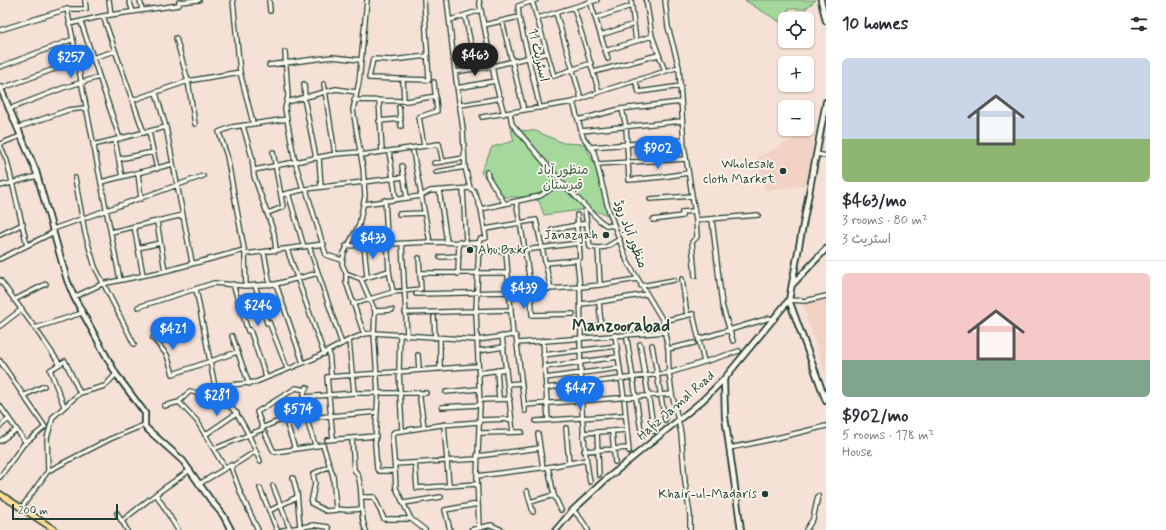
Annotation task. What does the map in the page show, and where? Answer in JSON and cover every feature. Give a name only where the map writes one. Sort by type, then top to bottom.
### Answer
[{"type":"main road","points":[[821,0],[826,21]]},
{"type":"main road","points":[[0,88],[37,176],[54,230],[67,280],[82,313],[116,374],[145,413],[146,418],[144,425],[183,461],[223,515],[231,530]]},
{"type":"main road","name":"Hafiz Jamal Road","points":[[556,530],[573,510],[604,480],[703,400],[724,379],[789,300],[826,102]]},
{"type":"main road","points":[[792,285],[826,249]]},
{"type":"main road","points":[[789,300],[826,401]]},
{"type":"main road","points":[[724,379],[725,417],[741,530]]},
{"type":"main road","points":[[1,496],[22,507],[56,530]]},
{"type":"street","points":[[0,30],[67,9],[86,9],[85,0]]},
{"type":"street","points":[[109,0],[112,15]]},
{"type":"street","points":[[129,0],[133,12]]},
{"type":"street","points":[[140,0],[142,10]]},
{"type":"street","points":[[69,24],[103,16],[179,5],[179,1],[199,0]]},
{"type":"street","points":[[233,0],[240,72],[253,123]]},
{"type":"street","points":[[270,0],[270,11]]},
{"type":"street","points":[[364,334],[346,282],[346,273],[342,260],[346,246],[359,225],[364,204],[365,183],[355,127],[354,100],[359,82],[367,0]]},
{"type":"street","points":[[424,0],[429,80],[368,78],[373,59],[392,60],[427,56]]},
{"type":"street","points":[[447,0],[455,72],[461,105],[465,167],[470,188],[474,191],[481,209],[486,229],[486,238],[480,240],[479,243],[476,312],[480,403],[477,458],[479,528]]},
{"type":"street","points":[[479,0],[495,81],[504,114]]},
{"type":"street","points":[[538,18],[597,0]]},
{"type":"street","points":[[631,0],[636,41]]},
{"type":"street","points":[[646,0],[652,36],[665,71]]},
{"type":"street","points":[[665,0],[668,27],[679,67],[686,159],[696,220],[697,236],[692,242],[695,276]]},
{"type":"street","points":[[534,1],[554,76],[591,63]]},
{"type":"street","name":"اسٹریٹ 11","points":[[534,1],[518,6],[519,17],[540,108]]},
{"type":"street","points":[[590,1],[608,59]]},
{"type":"street","points":[[596,18],[631,6]]},
{"type":"street","points":[[574,8],[599,92]]},
{"type":"street","points":[[67,9],[71,40],[107,210],[120,280]]},
{"type":"street","points":[[450,20],[481,10]]},
{"type":"street","points":[[556,13],[581,98]]},
{"type":"street","points":[[103,16],[133,100],[147,132],[157,169]]},
{"type":"street","points":[[465,16],[476,68]]},
{"type":"street","points":[[484,25],[519,17]]},
{"type":"street","points":[[502,21],[524,110]]},
{"type":"street","points":[[81,22],[120,139]]},
{"type":"street","points":[[601,35],[634,24]]},
{"type":"street","points":[[605,51],[652,36]]},
{"type":"street","points":[[176,38],[188,82],[196,124]]},
{"type":"street","points":[[0,67],[71,40]]},
{"type":"street","points":[[454,54],[472,50]]},
{"type":"street","points":[[0,88],[76,62],[115,51]]},
{"type":"street","points":[[285,52],[287,102],[285,109],[295,162],[327,256],[342,260]]},
{"type":"street","points":[[455,72],[493,66],[547,53]]},
{"type":"street","points":[[594,72],[658,55]]},
{"type":"street","points":[[269,65],[332,57],[360,60]]},
{"type":"street","points":[[482,117],[573,102],[635,80],[679,67]]},
{"type":"street","points":[[133,100],[188,82],[240,72]]},
{"type":"street","points":[[9,109],[99,77]]},
{"type":"street","points":[[403,80],[404,101]]},
{"type":"street","points":[[635,80],[639,92],[681,86]]},
{"type":"street","points":[[458,88],[495,81]]},
{"type":"street","points":[[424,146],[419,117],[437,111],[434,82]]},
{"type":"street","points":[[304,84],[305,98],[321,187]]},
{"type":"street","points":[[324,84],[335,154]]},
{"type":"street","points":[[287,102],[337,89],[356,92]]},
{"type":"street","points":[[156,93],[166,127],[192,262]]},
{"type":"street","points":[[354,100],[404,101],[436,96]]},
{"type":"street","points":[[461,105],[500,98]]},
{"type":"street","points":[[379,100],[379,121],[382,152]]},
{"type":"street","name":"منظور آباد روڈ","points":[[573,102],[581,132],[594,152],[614,226],[628,261],[641,286],[663,320],[666,332],[672,394],[679,420],[690,515],[690,530]]},
{"type":"street","points":[[578,120],[622,109],[681,102]]},
{"type":"street","points":[[399,107],[401,126]]},
{"type":"street","points":[[17,128],[68,110],[85,108]]},
{"type":"street","points":[[622,109],[626,127],[630,180],[688,173]]},
{"type":"street","points":[[510,113],[512,124],[561,182],[599,220],[606,225],[614,226]]},
{"type":"street","points":[[246,286],[244,252],[227,156],[219,132],[253,123],[287,118]]},
{"type":"street","points":[[379,121],[400,119]]},
{"type":"street","points":[[581,132],[682,121]]},
{"type":"street","points":[[243,126],[252,157],[261,198],[268,213],[274,233],[276,251]]},
{"type":"street","points":[[93,145],[166,127]]},
{"type":"street","points":[[20,136],[0,144],[7,161],[27,245]]},
{"type":"street","points":[[115,140],[122,177]]},
{"type":"street","points":[[590,147],[684,140]]},
{"type":"street","points":[[254,170],[335,154],[382,152],[440,144],[443,162]]},
{"type":"street","points":[[389,151],[396,199]]},
{"type":"street","points":[[119,159],[153,152]]},
{"type":"street","points":[[268,213],[283,207],[273,152]]},
{"type":"street","points":[[413,152],[430,242]]},
{"type":"street","points":[[817,154],[826,156]]},
{"type":"street","points":[[434,163],[464,158]]},
{"type":"street","points":[[597,164],[686,159]]},
{"type":"street","points":[[101,182],[173,164]]},
{"type":"street","points":[[402,166],[407,198]]},
{"type":"street","points":[[436,172],[465,167]]},
{"type":"street","points":[[487,172],[488,178],[505,204]]},
{"type":"street","points":[[138,173],[141,199]]},
{"type":"street","points":[[0,186],[37,176]]},
{"type":"street","points":[[0,259],[54,230],[203,176]]},
{"type":"street","points":[[281,195],[305,189],[365,183],[404,177]]},
{"type":"street","points":[[74,178],[91,255],[102,284],[134,344]]},
{"type":"street","points":[[481,209],[516,200],[540,196],[561,182]]},
{"type":"street","points":[[364,204],[421,196],[430,191],[470,188]]},
{"type":"street","points":[[463,189],[466,242]]},
{"type":"street","points":[[439,190],[448,242]]},
{"type":"street","points":[[288,193],[304,247]]},
{"type":"street","points":[[650,199],[692,196]]},
{"type":"street","points":[[385,200],[389,271],[394,292]]},
{"type":"street","points":[[516,200],[531,290],[533,316],[573,314]]},
{"type":"street","points":[[586,211],[590,247],[606,247],[620,239]]},
{"type":"street","points":[[653,220],[682,216],[682,212],[694,211]]},
{"type":"street","points":[[399,214],[424,213]]},
{"type":"street","points":[[111,232],[183,215]]},
{"type":"street","points":[[577,215],[580,258],[577,260],[580,287],[582,418],[584,451],[590,482]]},
{"type":"street","points":[[696,220],[758,215]]},
{"type":"street","points":[[712,219],[722,305],[733,341]]},
{"type":"street","points":[[486,229],[536,220],[551,289]]},
{"type":"street","points":[[157,222],[165,270]]},
{"type":"street","points":[[552,230],[587,223]]},
{"type":"street","points":[[0,235],[23,224]]},
{"type":"street","points":[[134,226],[143,275]]},
{"type":"street","points":[[346,246],[430,242],[479,243]]},
{"type":"street","points":[[458,274],[459,242]]},
{"type":"street","points":[[138,248],[160,243]]},
{"type":"street","points":[[479,252],[506,252],[543,249],[579,243]]},
{"type":"street","points":[[74,297],[102,284],[165,270],[192,262],[244,252],[276,251],[324,244]]},
{"type":"street","points":[[402,244],[407,336]]},
{"type":"street","points":[[364,245],[367,276]]},
{"type":"street","points":[[309,246],[342,344]]},
{"type":"street","points":[[598,248],[600,284]]},
{"type":"street","points":[[287,249],[296,280],[324,354]]},
{"type":"street","points":[[264,252],[270,284]]},
{"type":"street","points":[[506,252],[510,310],[513,335],[516,336],[525,411]]},
{"type":"street","points":[[440,257],[458,256]]},
{"type":"street","points":[[353,304],[394,292],[421,289],[420,258]]},
{"type":"street","points":[[546,263],[577,260]]},
{"type":"street","points":[[361,279],[367,276],[389,271]]},
{"type":"street","points":[[138,307],[214,283],[246,286],[276,284],[318,273]]},
{"type":"street","points":[[346,273],[361,279],[375,311],[374,333],[378,394],[376,436],[377,469],[379,471],[395,471]]},
{"type":"street","points":[[421,273],[507,273]]},
{"type":"street","points":[[531,290],[580,287],[637,279]]},
{"type":"street","points":[[682,279],[687,315]]},
{"type":"street","points":[[0,280],[59,363]]},
{"type":"street","points":[[641,286],[674,280]]},
{"type":"street","points":[[14,300],[46,284]]},
{"type":"street","points":[[233,284],[248,331],[250,330],[266,377]]},
{"type":"street","points":[[276,284],[303,363]]},
{"type":"street","points":[[254,285],[267,323],[269,322],[287,368]]},
{"type":"street","points":[[196,289],[215,387]]},
{"type":"street","points":[[416,294],[508,292]]},
{"type":"street","points":[[580,304],[647,294]]},
{"type":"street","points":[[789,300],[805,301],[826,296]]},
{"type":"street","points":[[581,326],[601,325],[600,302]]},
{"type":"street","points":[[0,326],[22,310]]},
{"type":"street","points":[[375,311],[392,310]]},
{"type":"street","points":[[406,314],[510,310]]},
{"type":"street","points":[[35,328],[82,313]]},
{"type":"street","points":[[663,320],[693,314],[704,362]]},
{"type":"street","points":[[434,317],[435,338]]},
{"type":"street","points":[[699,338],[770,318],[774,320]]},
{"type":"street","points":[[517,343],[666,332]]},
{"type":"street","points":[[164,406],[179,402],[190,392],[196,393],[215,387],[249,384],[324,354],[349,340],[364,334],[400,334],[407,336],[477,340],[513,335]]},
{"type":"street","points":[[400,334],[399,371],[402,430]]},
{"type":"street","points":[[584,451],[614,448],[628,449],[622,379],[616,335]]},
{"type":"street","points":[[232,336],[249,384]]},
{"type":"street","points":[[502,336],[507,369],[513,432]]},
{"type":"street","points":[[153,338],[167,355],[174,374],[238,352]]},
{"type":"street","points":[[440,338],[440,369]]},
{"type":"street","points":[[627,339],[642,437]]},
{"type":"street","points":[[349,340],[354,393]]},
{"type":"street","points":[[542,340],[548,420]]},
{"type":"street","points":[[668,349],[694,343]]},
{"type":"street","points":[[640,344],[654,431]]},
{"type":"street","points":[[652,345],[665,420]]},
{"type":"street","points":[[543,355],[617,346]]},
{"type":"street","points":[[478,351],[504,347]]},
{"type":"street","points":[[329,351],[331,376]]},
{"type":"street","points":[[545,388],[669,373],[739,351]]},
{"type":"street","points":[[418,355],[419,370]]},
{"type":"street","points":[[544,366],[618,357]]},
{"type":"street","points":[[0,361],[46,427],[26,443],[0,477]]},
{"type":"street","points":[[64,406],[50,370],[59,363],[65,362],[80,393]]},
{"type":"street","points":[[333,439],[326,378],[331,376],[352,374],[478,366]]},
{"type":"street","points":[[545,378],[620,368]]},
{"type":"street","points":[[479,373],[507,369]]},
{"type":"street","points":[[497,370],[499,399]]},
{"type":"street","points":[[48,471],[47,433],[53,416],[80,393],[105,386],[116,374]]},
{"type":"street","points":[[508,384],[521,383]]},
{"type":"street","points":[[25,395],[44,386]]},
{"type":"street","points":[[264,427],[257,412],[296,388],[306,388],[303,397],[305,410],[315,445]]},
{"type":"street","points":[[446,392],[479,389]]},
{"type":"street","points":[[205,390],[210,396],[224,400],[237,413],[260,461]]},
{"type":"street","points":[[419,392],[424,427]]},
{"type":"street","points":[[304,397],[354,393],[378,394],[426,392]]},
{"type":"street","points":[[524,405],[672,394]]},
{"type":"street","points":[[442,407],[480,403],[499,399],[510,399]]},
{"type":"street","points":[[179,402],[193,416],[225,468]]},
{"type":"street","points":[[0,406],[26,443]]},
{"type":"street","points":[[214,449],[305,410]]},
{"type":"street","points":[[307,418],[377,412]]},
{"type":"street","points":[[205,435],[237,413]]},
{"type":"street","points":[[536,421],[625,415]]},
{"type":"street","points":[[285,418],[296,449]]},
{"type":"street","points":[[425,530],[411,519],[396,488],[392,435],[394,432],[444,424],[512,419]]},
{"type":"street","points":[[0,426],[9,420]]},
{"type":"street","points":[[444,424],[449,486]]},
{"type":"street","points":[[22,507],[48,471],[110,439],[144,425]]},
{"type":"street","points":[[729,448],[764,442],[826,426]]},
{"type":"street","points":[[566,428],[569,463]]},
{"type":"street","points":[[0,441],[16,430]]},
{"type":"street","points":[[583,433],[627,430]]},
{"type":"street","points":[[612,431],[615,462]]},
{"type":"street","points":[[479,433],[522,432]]},
{"type":"street","points":[[597,432],[599,476]]},
{"type":"street","points":[[265,433],[274,451],[323,445],[330,466],[337,510]]},
{"type":"street","points":[[538,434],[543,468]]},
{"type":"street","points":[[327,440],[376,436]]},
{"type":"street","points":[[352,438],[354,470],[357,472],[362,497],[362,522],[366,530]]},
{"type":"street","points":[[395,464],[477,458],[540,448]]},
{"type":"street","points":[[199,484],[256,451]]},
{"type":"street","points":[[477,476],[543,468],[586,460]]},
{"type":"street","points":[[415,463],[417,488],[477,484]]},
{"type":"street","points":[[231,465],[241,494],[258,530]]},
{"type":"street","points":[[330,466],[313,474],[315,483],[311,504],[326,511],[362,508]]},
{"type":"street","points":[[548,467],[554,495],[561,510]]},
{"type":"street","points":[[117,513],[127,530],[122,521],[190,470]]},
{"type":"street","points":[[292,478],[297,497],[300,527]]},
{"type":"street","points":[[273,486],[290,528]]},
{"type":"street","points":[[260,488],[277,530]]},
{"type":"street","points":[[527,491],[533,512]]},
{"type":"street","points":[[156,494],[178,530]]},
{"type":"street","points":[[530,502],[554,495]]},
{"type":"street","points":[[806,530],[813,519],[818,496]]},
{"type":"street","points":[[269,511],[297,497]]},
{"type":"street","points":[[362,497],[374,497],[384,519],[411,519]]},
{"type":"street","points":[[404,503],[441,497]]},
{"type":"street","points":[[450,530],[444,510],[478,504]]},
{"type":"street","points":[[573,510],[587,529]]},
{"type":"street","points":[[314,525],[315,530]]},
{"type":"street","points":[[283,530],[314,525],[328,527],[329,530]]},
{"type":"street","points":[[471,530],[491,525],[502,530]]},
{"type":"shaded area","points":[[798,136],[807,136],[813,143],[807,185],[765,190],[757,158]]},
{"type":"shaded area","points":[[826,299],[826,377],[803,305]]},
{"type":"green space","points":[[744,0],[816,0],[805,9],[788,9],[787,12],[778,12],[778,21]]},
{"type":"green space","name":"منظور آباد قبرستان","points":[[511,130],[536,131],[563,143],[584,144],[602,178],[608,215],[588,209],[544,215],[539,201],[526,197],[500,197],[481,172],[492,147],[514,141]]},
{"type":"place","name":"Wholesale cloth Market","points":[[783,171]]},
{"type":"place","name":"Janazgah","points":[[606,235]]},
{"type":"place","name":"Abu Bakr","points":[[470,250]]},
{"type":"place","name":"Khair-ul-Madaris","points":[[765,494]]},
{"type":"district","name":"Manzoorabad","points":[[621,326]]}]
